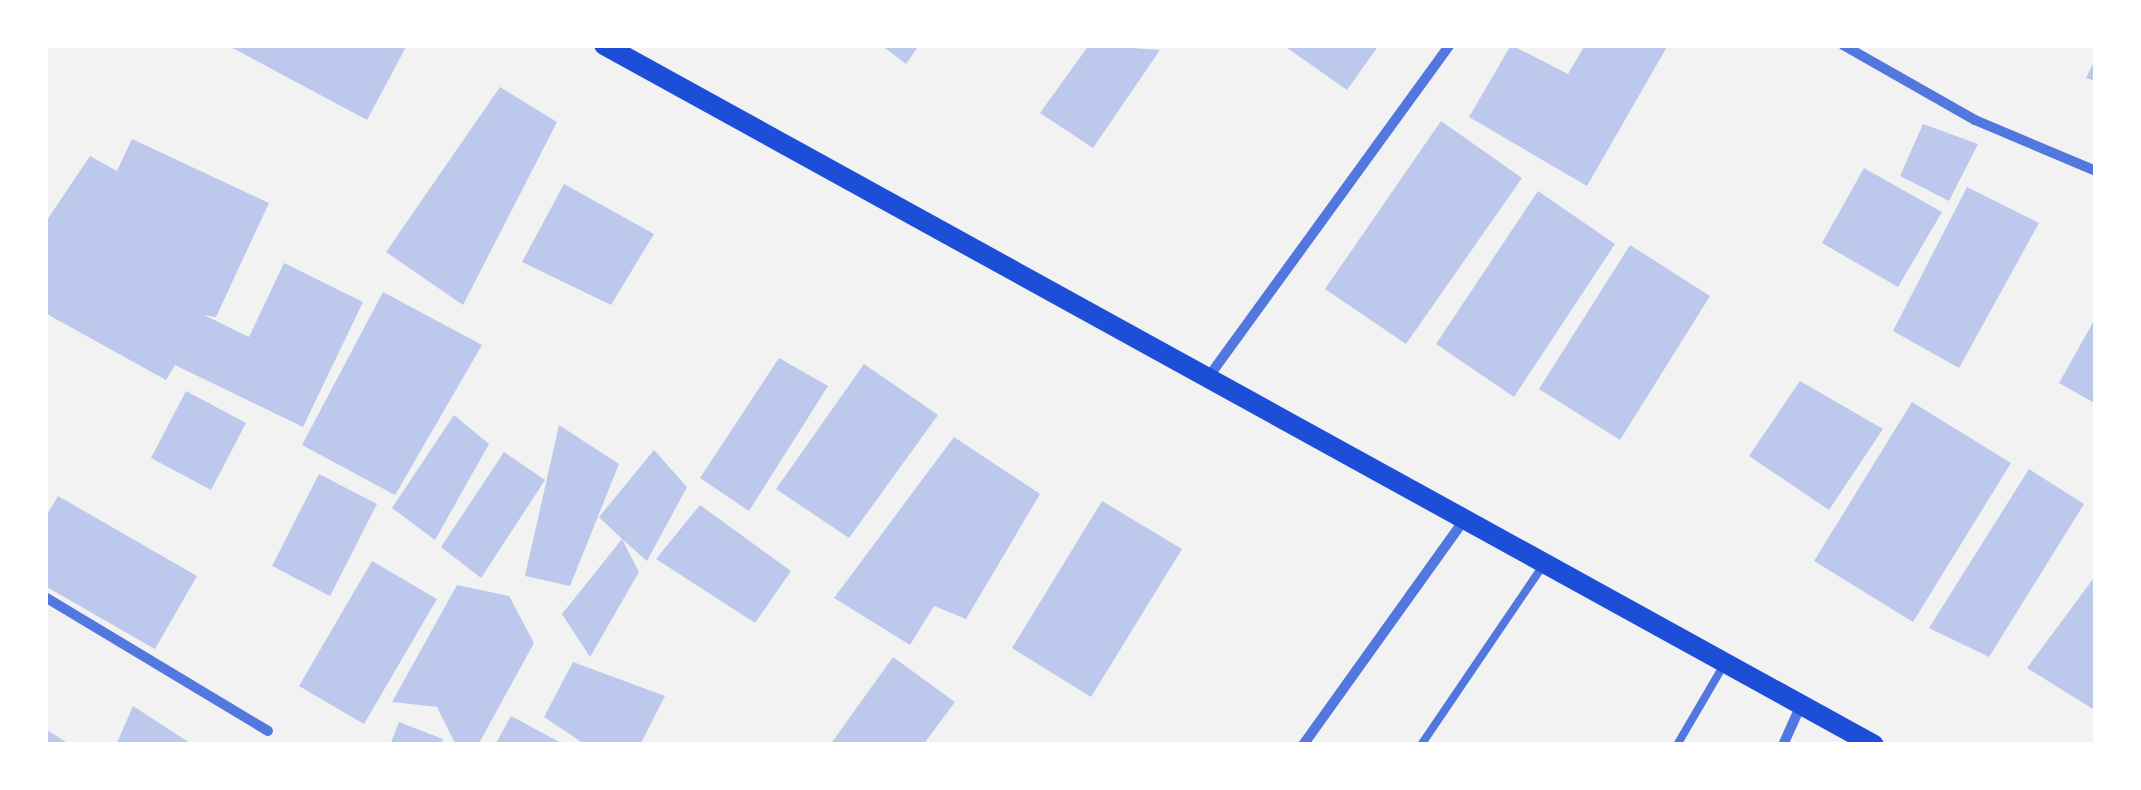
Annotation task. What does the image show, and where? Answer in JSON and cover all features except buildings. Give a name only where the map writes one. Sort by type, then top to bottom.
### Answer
[{"type":"main road","points":[[604,45],[1874,745]]},
{"type":"street","points":[[1207,379],[1450,45]]},
{"type":"street","points":[[1844,45],[1974,120],[2096,172]]},
{"type":"street","points":[[1303,745],[1464,520]]},
{"type":"street","points":[[45,597],[268,730]]},
{"type":"street","points":[[1783,745],[1801,704]]},
{"type":"lane","points":[[1421,745],[1544,564]]},
{"type":"lane","points":[[1676,745],[1725,663]]}]
